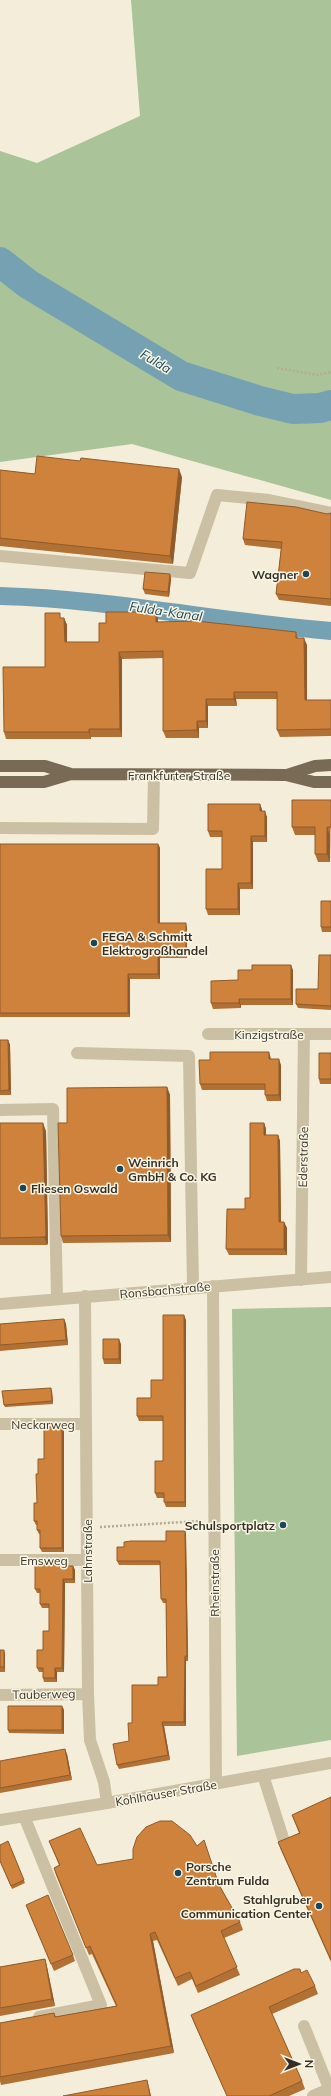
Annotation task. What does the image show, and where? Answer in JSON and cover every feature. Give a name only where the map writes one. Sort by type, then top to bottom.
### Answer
[{"type":"main road","name":"Frankfurter Straße","points":[[286,775],[315,766],[331,765]]},
{"type":"main road","name":"Frankfurter Straße","points":[[0,766],[45,766],[71,774],[286,775],[314,782],[331,782]]},
{"type":"main road","name":"Frankfurter Straße","points":[[0,782],[44,782],[71,774]]},
{"type":"street","points":[[0,556],[190,573],[217,495],[269,500],[331,512]]},
{"type":"street","points":[[0,828],[153,829],[154,775]]},
{"type":"street","name":"Kinzigstraße","points":[[208,1034],[331,1034]]},
{"type":"street","name":"Ederstraße","points":[[301,1280],[304,1034]]},
{"type":"street","points":[[77,1053],[189,1056],[193,1287]]},
{"type":"street","points":[[0,1110],[53,1110],[57,1298]]},
{"type":"street","name":"Ronsbachstraße","points":[[0,1304],[57,1298],[331,1277]]},
{"type":"street","name":"Rheinstraße","points":[[213,1286],[216,1784]]},
{"type":"street","name":"Lahnstraße","points":[[85,1296],[88,1694],[90,1740],[104,1782],[107,1804]]},
{"type":"street","name":"Neckarweg","points":[[0,1424],[86,1424]]},
{"type":"street","name":"Emsweg","points":[[0,1560],[87,1560]]},
{"type":"street","name":"Tauberweg","points":[[0,1694],[88,1694]]},
{"type":"street","name":"Kohlhäuser Straße","points":[[0,1820],[107,1804],[331,1763]]},
{"type":"street","points":[[263,1775],[283,1838]]},
{"type":"street","points":[[23,2020],[101,2005],[24,1816]]},
{"type":"street","points":[[304,2026],[330,2091],[314,2096]]},
{"type":"path","points":[[277,368],[318,375],[331,372]]},
{"type":"path","points":[[87,1528],[205,1520]]},
{"type":"green space","points":[[131,0],[331,0],[331,500],[132,444],[0,462],[0,151],[37,163],[140,116]]},
{"type":"green space","name":"Schulsportplatz","points":[[331,1307],[331,1740],[237,1756],[232,1309]]},
{"type":"building","points":[[37,456],[80,461],[81,458],[179,469],[170,556],[0,538],[0,470],[35,474]]},
{"type":"building","name":"Wagner","points":[[247,502],[296,507],[327,514],[331,513],[331,599],[276,594],[282,542],[243,539]]},
{"type":"building","points":[[145,572],[170,574],[168,592],[143,589]]},
{"type":"building","points":[[106,612],[156,612],[156,622],[196,621],[296,632],[296,638],[304,638],[305,700],[331,700],[331,729],[277,730],[277,692],[234,692],[234,699],[206,699],[206,721],[197,721],[197,730],[163,731],[163,651],[119,652],[120,729],[89,729],[89,732],[4,732],[3,667],[45,667],[45,613],[60,613],[60,618],[64,618],[65,642],[99,642],[99,623],[106,623]]},
{"type":"building","points":[[292,800],[331,800],[331,827],[327,827],[327,854],[315,854],[315,827],[292,827]]},
{"type":"building","points":[[208,804],[260,804],[260,811],[265,811],[265,836],[251,836],[251,883],[238,883],[238,909],[206,909],[206,869],[222,869],[222,831],[208,831]]},
{"type":"building","name":"FEGA & Schmitt Elektrogroßhandel","points":[[0,844],[158,844],[158,923],[186,923],[186,953],[158,953],[158,974],[128,974],[128,1013],[0,1013]]},
{"type":"building","points":[[321,901],[331,901],[331,927],[321,927]]},
{"type":"building","points":[[319,955],[331,955],[331,1006],[296,1004],[296,989],[318,989]]},
{"type":"building","points":[[252,965],[291,965],[291,999],[239,999],[239,1003],[211,1003],[211,981],[238,980],[238,970],[252,970]]},
{"type":"building","points":[[0,1040],[8,1040],[9,1090],[0,1091]]},
{"type":"building","points":[[210,1052],[269,1052],[269,1059],[279,1059],[279,1095],[265,1095],[265,1084],[200,1084],[199,1060],[210,1060]]},
{"type":"building","points":[[319,1053],[331,1053],[331,1079],[319,1079]]},
{"type":"building","name":"Weinrich GmbH & Co. KG","points":[[167,1087],[168,1235],[61,1236],[58,1123],[67,1123],[67,1088]]},
{"type":"building","name":"Fliesen Oswald","points":[[0,1123],[43,1123],[46,1236],[44,1237],[0,1238]]},
{"type":"building","points":[[250,1123],[264,1123],[264,1135],[278,1135],[279,1222],[284,1222],[284,1249],[226,1249],[227,1209],[245,1209],[245,1198],[250,1198]]},
{"type":"building","points":[[163,1315],[184,1315],[185,1502],[164,1502],[164,1493],[155,1493],[155,1461],[163,1461],[163,1416],[137,1416],[137,1398],[151,1398],[151,1380],[163,1380]]},
{"type":"building","points":[[64,1319],[66,1340],[0,1345],[0,1324]]},
{"type":"building","points":[[103,1339],[119,1339],[119,1359],[103,1359]]},
{"type":"building","points":[[51,1388],[52,1401],[4,1405],[2,1391]]},
{"type":"building","points":[[44,1427],[62,1427],[62,1548],[40,1548],[40,1530],[37,1530],[37,1521],[34,1521],[34,1503],[37,1503],[36,1474],[38,1474],[38,1459],[44,1459]]},
{"type":"building","points":[[166,1531],[185,1531],[187,1656],[185,1656],[184,1722],[162,1722],[168,1755],[117,1765],[113,1744],[129,1741],[128,1723],[132,1723],[132,1685],[158,1685],[158,1677],[167,1677],[166,1599],[161,1599],[160,1561],[117,1561],[117,1547],[124,1547],[124,1542],[131,1541],[166,1541]]},
{"type":"building","points":[[35,1564],[63,1564],[63,1566],[73,1566],[73,1579],[63,1579],[62,1668],[55,1668],[55,1678],[43,1678],[43,1668],[37,1668],[37,1650],[43,1650],[43,1631],[49,1631],[49,1604],[40,1604],[40,1589],[35,1589]]},
{"type":"building","points":[[0,1650],[4,1650],[4,1667],[0,1667]]},
{"type":"building","points":[[8,1706],[62,1706],[62,1730],[8,1730]]},
{"type":"building","points":[[65,1749],[70,1775],[0,1788],[0,1761]]},
{"type":"building","name":"Stahlgruber Communication Center","points":[[331,1797],[331,1960],[278,1842],[300,1833],[292,1815]]},
{"type":"building","points":[[160,1821],[172,1821],[190,1835],[197,1846],[204,1840],[219,1885],[240,1922],[221,1931],[237,1967],[196,1986],[190,1972],[175,1978],[155,1932],[150,1934],[171,2046],[0,2077],[0,2023],[54,2013],[55,2017],[117,2006],[90,1946],[86,1948],[54,1868],[60,1865],[49,1841],[80,1828],[97,1865],[133,1859],[133,1849],[137,1837],[146,1827]]},
{"type":"building","points":[[8,1841],[24,1880],[11,1886],[0,1861],[0,1845]]},
{"type":"building","points":[[48,1895],[73,1955],[51,1964],[26,1905]]},
{"type":"building","points":[[45,1959],[52,1999],[0,2008],[0,1967]]},
{"type":"building","points":[[294,1969],[300,1969],[301,1973],[307,1970],[315,1986],[269,2007],[302,2081],[269,2096],[227,2096],[191,2015]]},
{"type":"building","points":[[147,2080],[150,2096],[63,2096]]},
{"type":"waterway","name":"Fulda","points":[[0,262],[28,284],[181,376],[260,401],[293,409],[320,408],[331,405]]},
{"type":"waterway","name":"Fulda-Kanal","points":[[0,596],[83,601],[331,631]]},
{"type":"place","name":"Wagner","points":[[306,574]]},
{"type":"place","name":"FEGA & Schmitt Elektrogroßhandel","points":[[94,943]]},
{"type":"place","name":"Weinrich GmbH & Co. KG","points":[[120,1169]]},
{"type":"place","name":"Fliesen Oswald","points":[[23,1188]]},
{"type":"place","name":"Schulsportplatz","points":[[283,1525]]},
{"type":"place","name":"Porsche Zentrum Fulda","points":[[178,1873]]},
{"type":"place","name":"Stahlgruber Communication Center","points":[[319,1906]]}]
